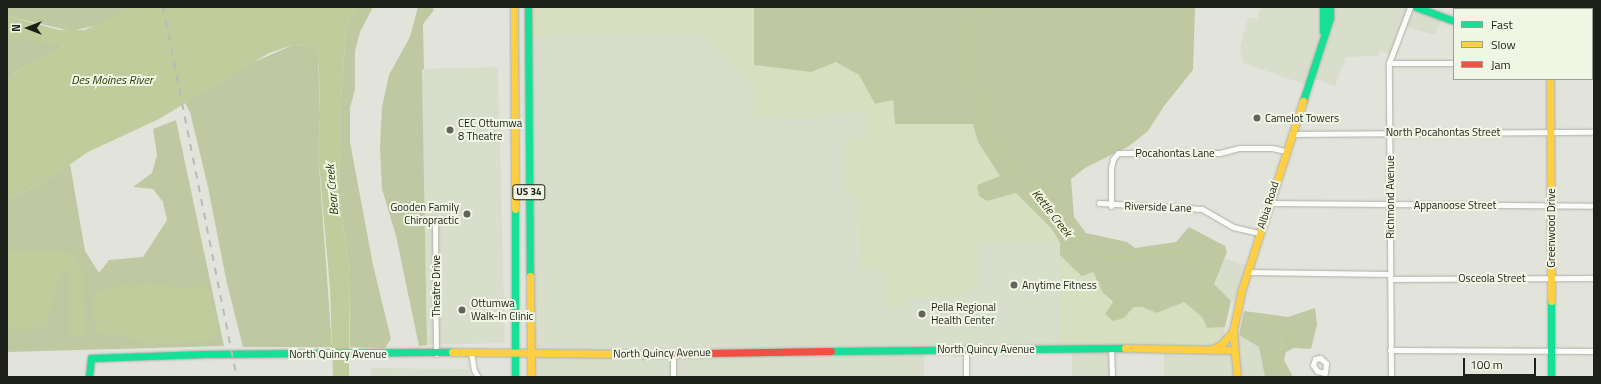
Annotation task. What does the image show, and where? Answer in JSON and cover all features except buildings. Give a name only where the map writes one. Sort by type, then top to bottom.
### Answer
[{"type":"main road","name":"US 34","points":[[514,7],[515,377]]},
{"type":"main road","name":"US 34","points":[[528,7],[531,377]]},
{"type":"main road","name":"Albia Road","points":[[1323,7],[1323,37]]},
{"type":"main road","name":"Albia Road","points":[[1237,377],[1233,350],[1233,331],[1247,272],[1285,151],[1330,18],[1330,7]]},
{"type":"main road","points":[[1416,7],[1453,21]]},
{"type":"main road","points":[[1430,7],[1453,16]]},
{"type":"main road","name":"Greenwood Drive","points":[[1550,80],[1551,377]]},
{"type":"main road","points":[[1210,349],[1221,345],[1233,331]]},
{"type":"main road","name":"North Quincy Avenue","points":[[88,377],[91,358],[515,352],[672,353],[1111,348],[1233,350]]},
{"type":"street","name":"Richmond Avenue","points":[[1404,7],[1404,19]]},
{"type":"street","name":"Richmond Avenue","points":[[1390,377],[1389,62],[1404,19],[1410,7]]},
{"type":"street","points":[[1389,62],[1453,63]]},
{"type":"street","name":"North Pocahontas Street","points":[[1291,134],[1594,132]]},
{"type":"street","name":"Pocahontas Lane","points":[[1111,206],[1111,168],[1113,159],[1118,153],[1220,152],[1239,148],[1272,148],[1285,151]]},
{"type":"street","name":"Riverside Lane","points":[[1099,203],[1111,206],[1200,209],[1233,227],[1259,233]]},
{"type":"street","name":"Appanoose Street","points":[[1269,203],[1594,206]]},
{"type":"street","name":"Theatre Drive","points":[[435,219],[436,354]]},
{"type":"street","name":"Osceola Street","points":[[1247,272],[1390,277],[1594,278]]},
{"type":"street","points":[[1111,348],[1112,377]]},
{"type":"street","points":[[966,349],[966,377]]},
{"type":"street","points":[[1390,350],[1594,351]]},
{"type":"street","points":[[471,353],[474,370],[478,377]]},
{"type":"street","points":[[672,353],[673,377]]},
{"type":"shaded area","points":[[7,7],[132,7],[98,25],[71,31],[7,16]]},
{"type":"shaded area","points":[[360,7],[373,7],[360,32],[355,51],[355,89],[350,108],[350,142],[373,265],[391,339],[385,348],[350,347],[350,273],[339,194],[341,99],[346,30],[350,18]]},
{"type":"shaded area","points":[[418,7],[432,7],[434,10],[423,24],[424,69],[422,69],[427,345],[419,346],[396,236],[382,189],[380,147],[382,107],[389,75],[410,37]]},
{"type":"shaded area","points":[[528,7],[754,7],[754,65],[811,72],[836,62],[859,75],[875,104],[893,100],[895,124],[973,124],[978,142],[1000,176],[977,185],[987,201],[1016,193],[1052,229],[1060,243],[978,243],[978,288],[963,290],[961,298],[907,298],[907,307],[886,307],[886,270],[859,269],[858,195],[846,195],[846,139],[865,138],[865,110],[812,118],[753,118],[753,86],[704,36],[528,36]]},
{"type":"shaded area","points":[[754,7],[1195,7],[1193,70],[1164,106],[1148,131],[1129,146],[1085,168],[1071,179],[1074,217],[1086,233],[1127,242],[1135,248],[1176,242],[1189,227],[1225,246],[1227,252],[1214,284],[1231,301],[1225,327],[1207,328],[1202,317],[1184,302],[1157,313],[1142,307],[1134,307],[1124,318],[1113,321],[1105,314],[1113,302],[1103,293],[1093,272],[1082,276],[1060,255],[1060,243],[1052,229],[1016,193],[987,201],[979,196],[977,185],[1000,176],[978,142],[973,124],[895,124],[893,100],[875,104],[859,75],[836,62],[811,72],[754,65]]},
{"type":"shaded area","points":[[1261,7],[1406,7],[1442,19],[1435,35],[1401,25],[1391,55],[1381,51],[1378,56],[1346,57],[1335,86],[1310,77],[1307,85],[1243,63],[1240,48],[1248,17],[1257,19]]},
{"type":"shaded area","points":[[528,36],[704,36],[753,86],[812,118],[865,110],[865,138],[846,139],[846,195],[858,195],[859,269],[886,270],[886,307],[907,307],[907,298],[961,298],[963,290],[978,288],[978,243],[1060,243],[1060,348],[924,350],[924,377],[531,377]]},
{"type":"shaded area","points":[[7,37],[33,39],[65,46],[21,68],[7,80]]},
{"type":"shaded area","points":[[293,45],[316,47],[318,53],[320,119],[318,152],[332,347],[243,347],[226,279],[208,187],[190,112],[185,103],[252,63]]},
{"type":"shaded area","points":[[498,67],[505,343],[427,345],[422,69]]},
{"type":"shaded area","points":[[176,120],[224,346],[7,352],[7,199],[42,184],[70,164],[85,251],[99,273],[109,260],[143,257],[167,220],[163,202],[153,189],[133,187],[152,173],[157,155],[153,129]]},
{"type":"shaded area","points":[[1060,255],[1082,275],[1093,272],[1103,293],[1124,318],[1134,307],[1142,307],[1157,313],[1184,302],[1202,317],[1207,328],[1225,327],[1224,339],[1210,349],[1060,348]]},
{"type":"shaded area","points":[[1224,258],[1249,266],[1239,304],[1231,301],[1214,284]]},
{"type":"shaded area","points":[[1315,308],[1317,325],[1311,349],[1294,348],[1286,352],[1284,360],[1293,377],[1265,377],[1259,347],[1239,335],[1244,311],[1288,317]]},
{"type":"shaded area","points":[[1239,335],[1259,347],[1265,377],[1164,377],[1164,349],[1233,350],[1233,336]]},
{"type":"shaded area","points":[[1072,348],[1111,348],[1112,377],[1072,377]]},
{"type":"shaded area","points":[[371,368],[467,369],[472,377],[371,377]]},
{"type":"water","name":"Des Moines River","points":[[132,7],[360,7],[350,18],[346,30],[341,99],[339,194],[350,273],[349,377],[333,377],[330,288],[318,152],[320,119],[319,68],[316,47],[293,45],[269,53],[159,119],[88,152],[42,184],[7,199],[7,80],[21,68],[65,46],[7,37],[7,16],[59,30],[85,30]]},
{"type":"water","points":[[7,250],[51,250],[72,254],[83,272],[84,338],[70,336],[70,281],[66,266],[60,275],[46,326],[29,330],[7,329]]},
{"type":"water","points":[[145,284],[191,288],[200,285],[210,289],[218,335],[209,341],[188,342],[182,340],[180,343],[157,344],[136,341],[121,333],[114,336],[92,330],[98,322],[92,314],[94,294],[119,285],[136,287]]},
{"type":"waterway","name":"Kettle Creek","points":[[982,7],[975,18],[969,37],[969,68],[981,99],[989,134],[999,151],[1030,185],[1063,230],[1080,246],[1100,256],[1121,259],[1153,252],[1191,252],[1200,263],[1203,295],[1212,305],[1227,312]]},
{"type":"waterway","name":"Kettle Creek","points":[[1246,317],[1274,323],[1282,331],[1282,347],[1273,366],[1276,377]]},
{"type":"railway","points":[[163,7],[237,377]]},
{"type":"traffic: fast","points":[[528,7],[530,276]]},
{"type":"traffic: fast","points":[[1323,7],[1323,31]]},
{"type":"traffic: fast","points":[[1303,101],[1330,18],[1330,7]]},
{"type":"traffic: fast","points":[[1416,7],[1453,21]]},
{"type":"traffic: fast","points":[[515,209],[515,377]]},
{"type":"traffic: fast","points":[[1551,301],[1551,377]]},
{"type":"traffic: fast","points":[[831,351],[1125,348]]},
{"type":"traffic: fast","points":[[89,377],[91,358],[205,354],[452,352]]},
{"type":"traffic: slow","points":[[514,7],[515,209]]},
{"type":"traffic: slow","points":[[1550,80],[1551,301]]},
{"type":"traffic: slow","points":[[1237,377],[1233,331],[1241,292],[1303,101]]},
{"type":"traffic: slow","points":[[530,276],[531,377]]},
{"type":"traffic: slow","points":[[1212,349],[1221,345],[1233,331]]},
{"type":"traffic: slow","points":[[1125,348],[1233,350]]},
{"type":"traffic: slow","points":[[452,352],[645,354]]},
{"type":"traffic: jam","points":[[645,354],[831,351]]},
{"type":"place","name":"Camelot Towers","points":[[1257,118]]},
{"type":"place","name":"CEC Ottumwa 8 Theatre","points":[[450,130]]},
{"type":"place","name":"Gooden Family Chiropractic","points":[[467,214]]},
{"type":"place","name":"Anytime Fitness","points":[[1014,285]]},
{"type":"place","name":"Ottumwa Walk-In Clinic","points":[[462,310]]},
{"type":"place","name":"Pella Regional Health Center","points":[[922,314]]},
{"type":"water label","name":"Bear Creek","points":[[332,190]]}]
